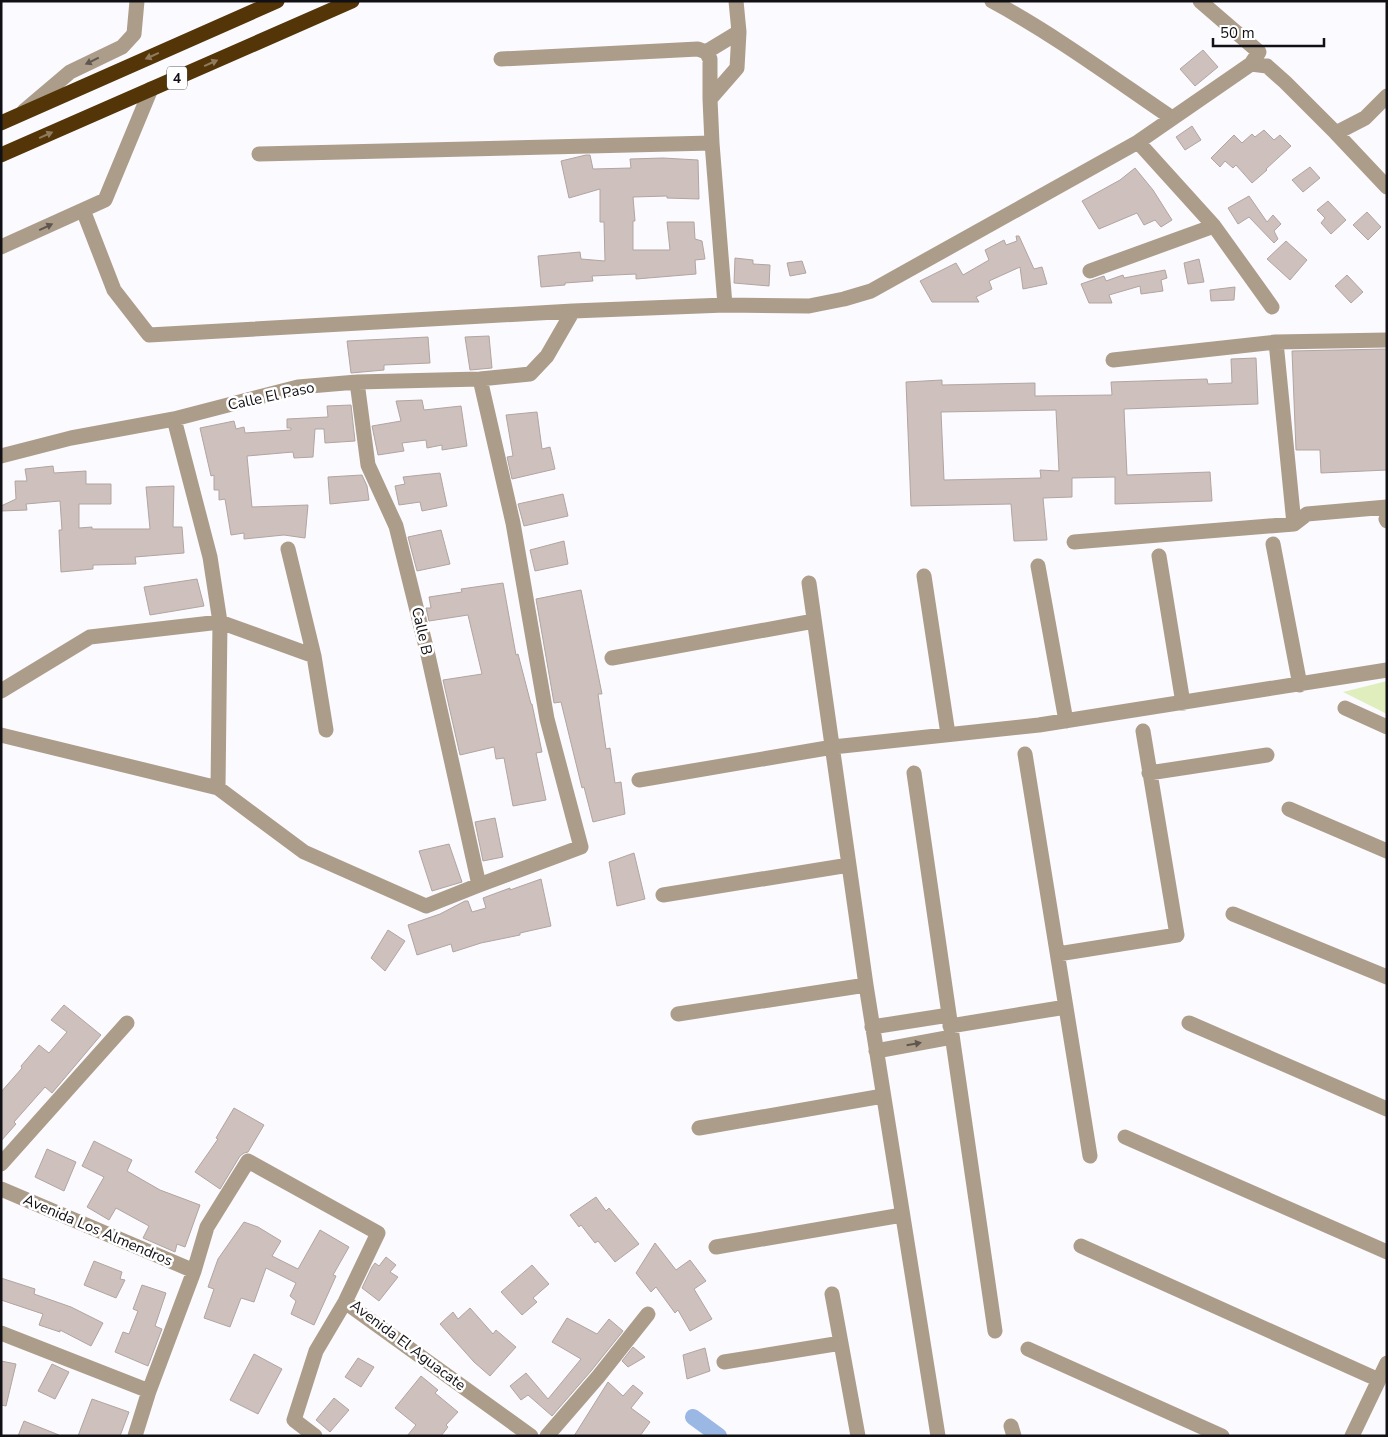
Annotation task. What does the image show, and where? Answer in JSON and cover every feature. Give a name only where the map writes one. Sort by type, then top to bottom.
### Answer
[{"type":"highway","name":"4","points":[[1,123],[277,1]]},
{"type":"highway","name":"4","points":[[1,155],[352,1]]},
{"type":"street","points":[[20,115],[70,72],[122,47],[134,34],[137,1]]},
{"type":"street","points":[[710,99],[737,68],[739,32],[736,1]]},
{"type":"street","points":[[992,1],[1063,44],[1172,118]]},
{"type":"street","points":[[82,210],[114,290],[149,335],[573,311],[725,305],[809,306],[871,291],[1138,142],[1251,64],[1259,52],[1200,1]]},
{"type":"street","points":[[706,52],[739,32]]},
{"type":"street","points":[[501,59],[698,49],[706,52],[710,59],[712,143],[725,305]]},
{"type":"street","points":[[1251,64],[1267,66],[1286,82],[1387,187]]},
{"type":"street","points":[[1,247],[105,200],[151,89]]},
{"type":"street","points":[[1336,133],[1365,118],[1387,96]]},
{"type":"street","points":[[1138,142],[1214,226],[1272,307]]},
{"type":"street","points":[[259,154],[712,143]]},
{"type":"street","points":[[1090,271],[1214,226]]},
{"type":"street","name":"Calle El Paso","points":[[1,456],[71,438],[174,419],[298,387],[357,382],[480,379],[530,374],[547,356],[573,311]]},
{"type":"street","points":[[1113,360],[1276,342],[1387,340]]},
{"type":"street","points":[[1276,342],[1294,524]]},
{"type":"street","points":[[1,735],[218,788],[304,852],[426,906],[580,847],[547,719],[513,524],[480,379]]},
{"type":"street","name":"Calle B","points":[[357,382],[368,466],[396,526],[428,655],[479,885]]},
{"type":"street","points":[[174,419],[210,557],[220,622],[218,788]]},
{"type":"street","points":[[1074,542],[1294,524],[1307,514],[1387,507]]},
{"type":"street","points":[[1274,544],[1300,685]]},
{"type":"street","points":[[288,549],[314,656],[326,730]]},
{"type":"street","points":[[1159,556],[1183,702]]},
{"type":"street","points":[[1038,566],[1066,721]]},
{"type":"street","points":[[924,576],[948,734]]},
{"type":"street","points":[[809,584],[872,1027],[938,1436]]},
{"type":"street","points":[[612,658],[814,621]]},
{"type":"street","points":[[1,691],[90,637],[220,622],[314,656]]},
{"type":"street","points":[[639,780],[833,747],[1066,721],[1387,670]]},
{"type":"street","points":[[1345,708],[1387,727]]},
{"type":"street","points":[[1058,954],[1177,935],[1143,731]]},
{"type":"street","points":[[1026,754],[1090,1156]]},
{"type":"street","points":[[1149,773],[1267,755]]},
{"type":"street","points":[[914,773],[995,1331]]},
{"type":"street","points":[[1289,809],[1387,851]]},
{"type":"street","points":[[663,895],[849,865]]},
{"type":"street","points":[[1233,914],[1387,977]]},
{"type":"street","points":[[678,1014],[866,985]]},
{"type":"street","points":[[872,1027],[950,1026],[1066,1007]]},
{"type":"street","points":[[1,1164],[127,1023]]},
{"type":"street","points":[[1189,1023],[1387,1109]]},
{"type":"street","points":[[876,1051],[950,1026]]},
{"type":"street","points":[[700,1128],[884,1096]]},
{"type":"street","points":[[1125,1137],[1387,1252]]},
{"type":"street","name":"Avenida El Aguacate","points":[[194,1271],[207,1226],[248,1161],[378,1232],[345,1302],[531,1436]]},
{"type":"street","name":"Avenida Los Almendros","points":[[1,1189],[194,1271]]},
{"type":"street","points":[[716,1247],[902,1215]]},
{"type":"street","points":[[1081,1246],[1379,1380]]},
{"type":"street","points":[[135,1436],[149,1391],[194,1271]]},
{"type":"street","points":[[832,1294],[858,1436]]},
{"type":"street","points":[[314,1436],[294,1420],[316,1351],[345,1302]]},
{"type":"street","points":[[547,1436],[598,1377],[648,1314]]},
{"type":"street","points":[[1,1333],[149,1391]]},
{"type":"street","points":[[724,1362],[841,1343]]},
{"type":"street","points":[[1028,1349],[1222,1436]]},
{"type":"street","points":[[1352,1436],[1387,1363]]},
{"type":"green space","points":[[1387,681],[1387,714],[1343,692]]},
{"type":"building","points":[[1203,50],[1218,67],[1195,86],[1180,69]]},
{"type":"building","points":[[1192,126],[1201,140],[1185,150],[1176,137]]},
{"type":"building","points":[[1264,130],[1274,140],[1280,135],[1291,146],[1252,183],[1236,165],[1233,168],[1225,161],[1220,167],[1211,158],[1234,135],[1242,143],[1252,134],[1255,137]]},
{"type":"building","points":[[590,155],[593,169],[631,168],[630,159],[698,160],[699,199],[667,198],[667,196],[633,197],[635,221],[633,221],[633,250],[670,250],[667,222],[694,222],[695,239],[702,241],[705,259],[695,260],[696,274],[636,279],[636,274],[592,276],[593,281],[541,287],[538,256],[580,252],[581,259],[605,261],[604,222],[600,222],[600,189],[569,198],[561,161]]},
{"type":"building","points":[[1310,167],[1320,178],[1303,192],[1292,180]]},
{"type":"building","points":[[1135,168],[1153,190],[1172,220],[1161,227],[1155,220],[1144,225],[1137,213],[1099,229],[1082,201],[1120,180]]},
{"type":"building","points":[[1249,196],[1267,222],[1273,215],[1281,224],[1274,231],[1278,239],[1274,243],[1249,217],[1238,224],[1228,208]]},
{"type":"building","points":[[1328,201],[1346,220],[1331,234],[1321,223],[1325,218],[1317,210]]},
{"type":"building","points":[[1367,212],[1381,227],[1368,240],[1353,225]]},
{"type":"building","points":[[1016,236],[1019,236],[1034,269],[1042,267],[1047,284],[1023,289],[1020,267],[989,281],[992,289],[976,297],[979,302],[932,302],[920,281],[956,263],[963,275],[989,260],[985,250],[1004,240],[1006,245],[1017,241]]},
{"type":"building","points":[[1286,241],[1307,260],[1290,280],[1267,259]]},
{"type":"building","points":[[735,258],[753,260],[753,264],[770,265],[769,286],[734,283]]},
{"type":"building","points":[[1199,259],[1204,282],[1188,284],[1184,263]]},
{"type":"building","points":[[802,261],[806,273],[790,276],[787,263]]},
{"type":"building","points":[[1165,270],[1167,278],[1161,280],[1163,291],[1141,294],[1140,286],[1109,295],[1112,303],[1089,303],[1081,284],[1104,276],[1106,281],[1123,275],[1124,278]]},
{"type":"building","points":[[1347,275],[1363,292],[1351,303],[1335,286]]},
{"type":"building","points":[[1235,287],[1234,300],[1211,301],[1210,290]]},
{"type":"building","points":[[489,336],[492,368],[470,370],[465,337]]},
{"type":"building","points":[[428,337],[430,363],[384,365],[384,370],[351,373],[347,341]]},
{"type":"building","points":[[1387,349],[1387,470],[1321,473],[1320,450],[1296,450],[1292,351]]},
{"type":"building","points":[[1256,358],[1258,404],[1124,409],[1127,475],[1210,472],[1212,501],[1115,504],[1115,477],[1072,478],[1072,497],[1043,498],[1047,540],[1014,541],[1011,504],[911,506],[906,382],[942,380],[942,385],[1035,383],[1035,396],[1112,395],[1111,382],[1207,379],[1208,384],[1232,383],[1231,359]],"holes":[[[1056,410],[1059,471],[1040,470],[1041,478],[944,480],[941,412]]]},
{"type":"building","points":[[422,400],[424,410],[461,406],[467,446],[442,450],[442,445],[427,448],[426,440],[402,443],[404,451],[378,455],[372,426],[401,421],[396,401]]},
{"type":"building","points":[[351,405],[355,441],[325,443],[324,429],[315,429],[313,457],[294,458],[293,452],[247,456],[252,507],[308,505],[305,538],[284,535],[244,539],[244,533],[231,535],[225,499],[219,500],[219,490],[214,490],[214,475],[211,476],[200,428],[234,421],[236,429],[244,427],[245,433],[291,430],[291,428],[287,428],[287,419],[328,417],[327,406]]},
{"type":"building","points":[[537,412],[542,449],[550,447],[555,469],[512,479],[507,457],[513,456],[506,415]]},
{"type":"building","points":[[53,466],[54,473],[86,471],[86,484],[111,484],[111,504],[79,504],[79,528],[150,529],[146,487],[174,486],[173,527],[182,527],[184,553],[135,557],[136,564],[93,565],[93,569],[61,572],[59,530],[62,530],[60,501],[26,504],[27,510],[1,511],[1,506],[16,499],[15,481],[27,481],[25,469]]},
{"type":"building","points":[[440,473],[447,506],[422,511],[420,502],[399,505],[395,486],[405,484],[403,477]]},
{"type":"building","points":[[362,475],[367,486],[369,500],[330,504],[328,477]]},
{"type":"building","points":[[563,494],[568,516],[524,526],[518,504]]},
{"type":"building","points":[[441,530],[450,564],[417,571],[408,537]]},
{"type":"building","points":[[564,541],[568,564],[535,571],[530,550]]},
{"type":"building","points":[[197,579],[204,606],[150,615],[144,587]]},
{"type":"building","points":[[503,583],[516,655],[518,654],[532,704],[542,752],[536,753],[546,800],[513,806],[504,758],[496,759],[494,747],[460,755],[443,680],[482,674],[468,615],[429,621],[426,608],[431,608],[429,597],[462,592],[461,589]]},
{"type":"building","points":[[581,590],[602,694],[598,694],[606,749],[610,748],[615,783],[621,782],[625,814],[593,822],[584,787],[582,788],[561,702],[554,703],[536,599]]},
{"type":"building","points":[[495,818],[503,857],[483,861],[475,822]]},
{"type":"building","points":[[449,844],[462,882],[432,891],[419,851]]},
{"type":"building","points":[[634,853],[645,899],[617,906],[609,862]]},
{"type":"building","points":[[541,879],[551,926],[481,943],[453,952],[451,944],[417,955],[408,925],[440,914],[465,901],[468,901],[472,912],[486,908],[483,898]]},
{"type":"building","points":[[388,930],[405,941],[385,971],[371,958]]},
{"type":"building","points":[[64,1005],[101,1035],[52,1093],[45,1087],[14,1122],[16,1124],[1,1141],[1,1092],[39,1045],[49,1053],[67,1032],[51,1020]]},
{"type":"building","points":[[234,1108],[264,1125],[248,1152],[240,1156],[220,1189],[195,1172],[218,1139],[216,1138]]},
{"type":"building","points":[[94,1141],[132,1160],[127,1171],[160,1190],[200,1205],[185,1247],[177,1244],[175,1252],[143,1238],[149,1226],[116,1208],[109,1220],[87,1207],[104,1177],[82,1166]]},
{"type":"building","points":[[47,1149],[76,1162],[64,1191],[35,1177]]},
{"type":"building","points":[[596,1197],[606,1211],[609,1208],[639,1244],[615,1262],[598,1241],[595,1243],[581,1225],[579,1227],[570,1215]]},
{"type":"building","points":[[244,1222],[258,1227],[281,1241],[272,1256],[298,1269],[320,1230],[349,1247],[333,1275],[336,1276],[314,1325],[291,1314],[296,1301],[290,1296],[296,1283],[266,1268],[254,1302],[241,1298],[230,1327],[204,1318],[214,1289],[208,1287],[218,1259]]},
{"type":"building","points":[[655,1243],[676,1270],[690,1260],[706,1281],[694,1289],[712,1319],[690,1331],[678,1310],[675,1313],[656,1287],[651,1292],[636,1273]]},
{"type":"building","points":[[386,1257],[396,1265],[390,1272],[398,1277],[379,1301],[362,1288],[375,1263],[379,1266]]},
{"type":"building","points":[[94,1261],[122,1272],[120,1279],[125,1280],[116,1298],[84,1285]]},
{"type":"building","points":[[532,1265],[549,1284],[533,1298],[537,1302],[522,1315],[501,1292]]},
{"type":"building","points":[[1,1278],[35,1289],[34,1294],[71,1307],[103,1323],[91,1346],[60,1330],[60,1332],[39,1325],[43,1314],[1,1300]]},
{"type":"building","points":[[142,1285],[166,1293],[155,1326],[162,1329],[148,1366],[115,1352],[123,1332],[129,1334],[138,1311],[133,1309]]},
{"type":"building","points":[[470,1308],[493,1334],[496,1330],[516,1347],[490,1376],[474,1362],[440,1324],[453,1312],[458,1319]]},
{"type":"building","points":[[567,1318],[597,1334],[609,1319],[623,1331],[552,1416],[528,1395],[521,1400],[510,1386],[526,1373],[548,1399],[581,1359],[552,1342]]},
{"type":"building","points":[[633,1347],[645,1357],[628,1367],[622,1361]]},
{"type":"building","points":[[705,1348],[710,1371],[687,1379],[683,1355]]},
{"type":"building","points":[[254,1354],[282,1369],[258,1414],[230,1400]]},
{"type":"building","points":[[358,1358],[374,1367],[361,1387],[345,1377]]},
{"type":"building","points":[[1,1361],[16,1364],[6,1406],[1,1405]]},
{"type":"building","points":[[52,1364],[69,1372],[55,1399],[38,1391]]},
{"type":"building","points":[[421,1376],[438,1390],[435,1393],[458,1412],[446,1425],[448,1427],[441,1436],[407,1436],[416,1425],[395,1408]]},
{"type":"building","points":[[608,1382],[623,1396],[633,1385],[643,1393],[631,1408],[650,1422],[640,1436],[574,1436]]},
{"type":"building","points":[[334,1398],[349,1410],[330,1432],[316,1420]]},
{"type":"building","points":[[92,1399],[129,1412],[120,1436],[78,1436]]},
{"type":"building","points":[[24,1421],[59,1435],[59,1436],[18,1436]]},
{"type":"waterway","points":[[693,1417],[719,1436]]}]
